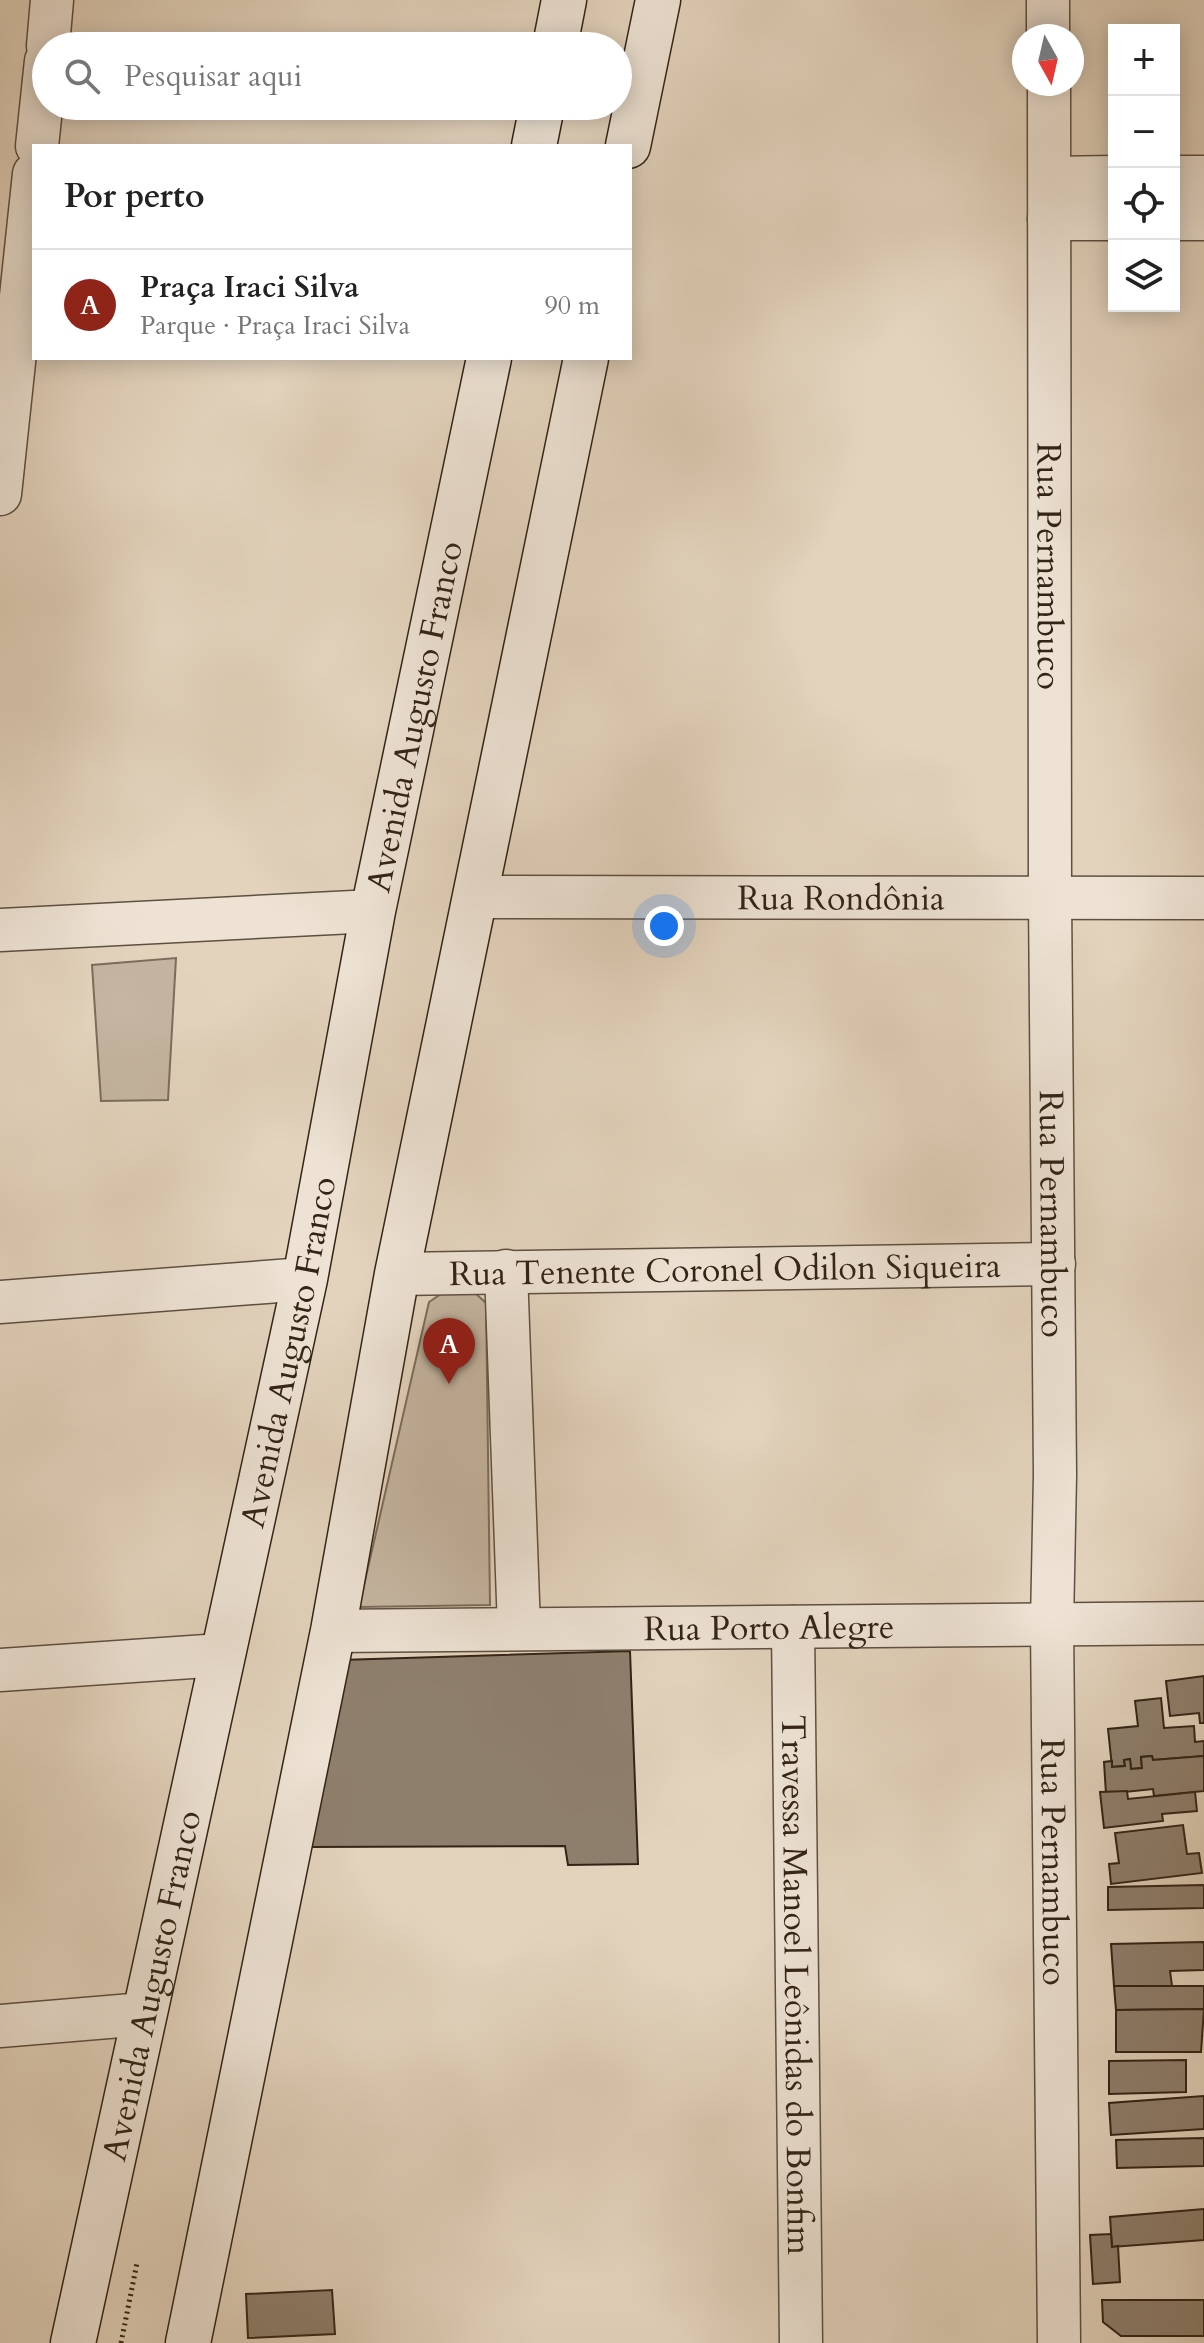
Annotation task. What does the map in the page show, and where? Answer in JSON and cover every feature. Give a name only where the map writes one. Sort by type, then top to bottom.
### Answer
[{"type":"main road","points":[[558,32],[564,0]]},
{"type":"main road","points":[[628,144],[658,0]]},
{"type":"main road","points":[[534,144],[539,120]]},
{"type":"main road","name":"Avenida Augusto Franco","points":[[73,2343],[305,1279],[373,911],[489,360]]},
{"type":"main road","points":[[188,2343],[333,1631],[397,1274],[586,360]]},
{"type":"street","points":[[49,32],[52,0]]},
{"type":"street","points":[[1048,0],[1048,24]]},
{"type":"street","name":"Rua Pernambuco","points":[[1049,96],[1050,898],[1055,1475],[1052,1624],[1059,2343]]},
{"type":"street","points":[[37,144],[40,120]]},
{"type":"street","points":[[1050,178],[1108,177]]},
{"type":"street","points":[[1180,177],[1204,177]]},
{"type":"street","points":[[0,494],[32,193]]},
{"type":"street","points":[[1049,219],[1108,219]]},
{"type":"street","points":[[1180,219],[1204,219]]},
{"type":"street","name":"Rua Rondônia","points":[[477,897],[1204,898]]},
{"type":"street","points":[[0,930],[373,911]]},
{"type":"street","name":"Rua Tenente Coronel Odilon Siqueira","points":[[397,1274],[1054,1264]]},
{"type":"street","points":[[506,1271],[519,1628]]},
{"type":"street","points":[[0,1302],[305,1279]]},
{"type":"street","name":"Rua Porto Alegre","points":[[333,1631],[1204,1623]]},
{"type":"street","name":"Travessa Manoel Leônidas do Bonfim","points":[[793,1627],[801,2343]]},
{"type":"street","points":[[0,1670],[221,1655]]},
{"type":"street","points":[[0,2026],[144,2014]]},
{"type":"shaded area","points":[[176,958],[168,1100],[101,1101],[92,965]]},
{"type":"shaded area","points":[[473,1291],[486,1303],[490,1605],[359,1607],[429,1302],[441,1294]]},
{"type":"building","points":[[630,1651],[638,1864],[568,1865],[565,1846],[309,1847],[341,1660]]},
{"type":"building","points":[[1204,1676],[1204,1723],[1200,1723],[1199,1713],[1170,1716],[1166,1681]]},
{"type":"building","points":[[1161,1698],[1164,1728],[1194,1726],[1195,1742],[1204,1741],[1204,1756],[1153,1760],[1152,1756],[1141,1757],[1142,1768],[1131,1769],[1130,1759],[1124,1760],[1125,1766],[1112,1767],[1108,1729],[1138,1726],[1135,1701]]},
{"type":"building","points":[[1152,1756],[1153,1760],[1204,1756],[1204,1791],[1154,1796],[1153,1789],[1106,1794],[1104,1762],[1112,1761],[1112,1767],[1125,1766],[1124,1760],[1130,1759],[1131,1769],[1142,1768],[1141,1757]]},
{"type":"building","points":[[1127,1791],[1128,1799],[1195,1792],[1197,1811],[1162,1814],[1163,1821],[1104,1828],[1100,1792]]},
{"type":"building","points":[[1183,1825],[1187,1854],[1199,1853],[1202,1873],[1111,1884],[1109,1864],[1119,1863],[1115,1833]]},
{"type":"building","points":[[1204,1885],[1204,1908],[1108,1910],[1108,1887]]},
{"type":"building","points":[[1204,1942],[1204,1970],[1170,1971],[1172,1986],[1114,1986],[1111,1944]]},
{"type":"building","points":[[1114,1986],[1204,1986],[1204,2009],[1116,2010]]},
{"type":"building","points":[[1204,2009],[1201,2052],[1116,2052],[1116,2010]]},
{"type":"building","points":[[1186,2060],[1186,2092],[1109,2094],[1109,2061]]},
{"type":"building","points":[[1204,2096],[1204,2129],[1111,2135],[1109,2103]]},
{"type":"building","points":[[1204,2138],[1204,2166],[1117,2168],[1116,2140]]},
{"type":"building","points":[[1204,2209],[1204,2240],[1112,2247],[1110,2217]]},
{"type":"building","points":[[1111,2234],[1112,2247],[1118,2246],[1120,2282],[1093,2284],[1090,2235]]},
{"type":"building","points":[[332,2290],[335,2334],[248,2338],[246,2294]]},
{"type":"building","points":[[1102,2300],[1204,2300],[1204,2336],[1121,2336],[1103,2322]]},
{"type":"place","name":"Praça Iraci Silva","points":[[449,1384]]}]
